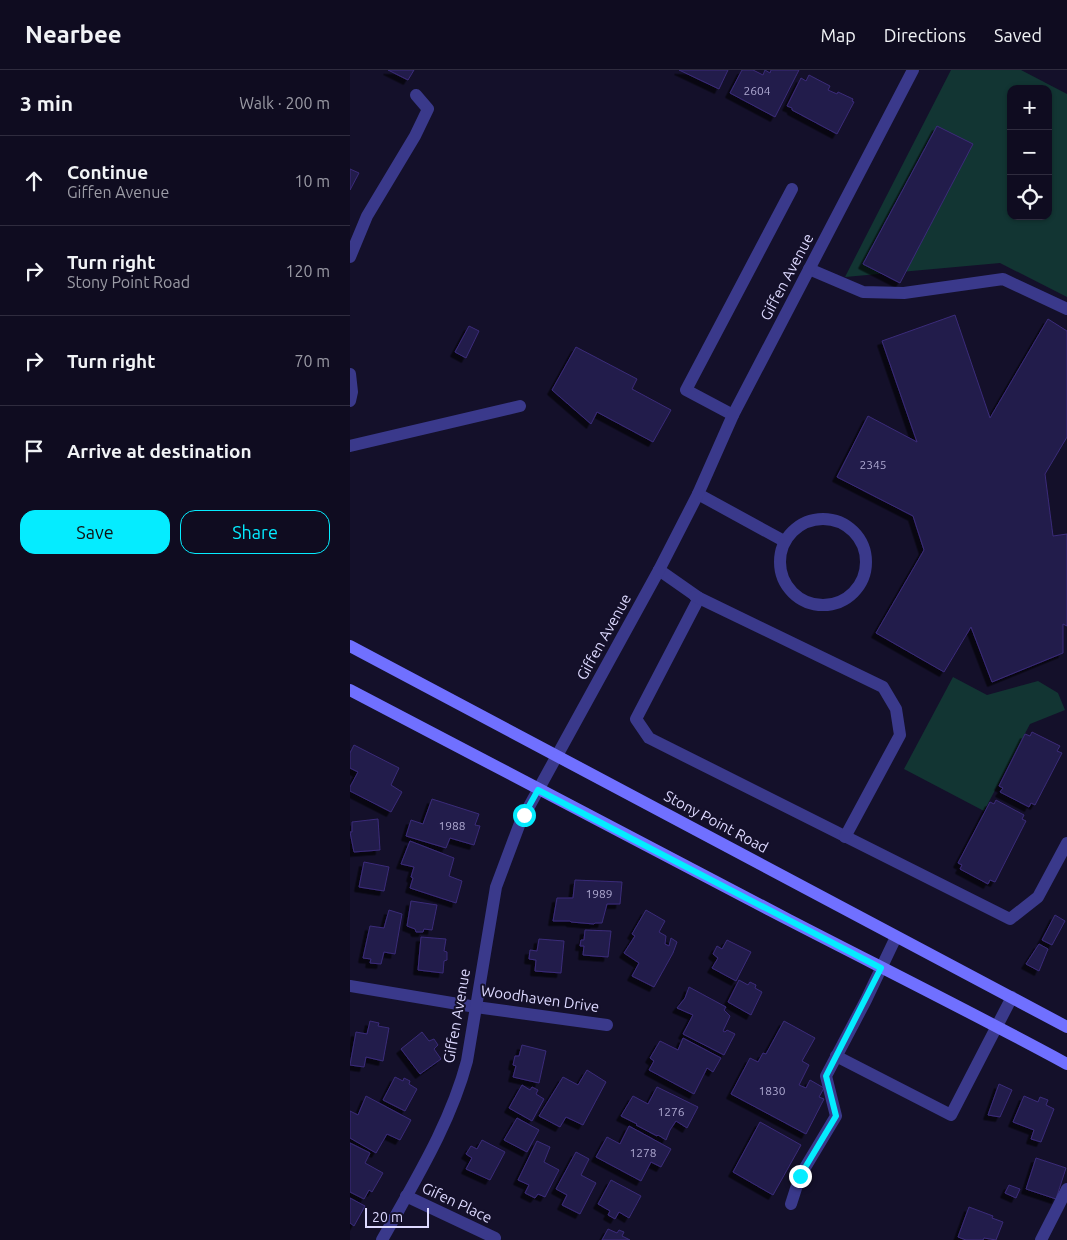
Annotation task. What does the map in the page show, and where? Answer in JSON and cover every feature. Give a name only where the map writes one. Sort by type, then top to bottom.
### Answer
[{"type":"main road","name":"Stony Point Road","points":[[350,646],[1067,1027]]},
{"type":"main road","points":[[350,690],[538,790],[997,1026],[1067,1064]]},
{"type":"street","name":"Giffen Avenue","points":[[382,1240],[449,1116],[460,1089],[467,1061],[496,887],[520,823],[659,570],[698,494],[733,415],[908,72]]},
{"type":"street","points":[[350,258],[367,216],[415,136],[428,109],[416,95]]},
{"type":"street","points":[[733,415],[686,390],[792,190]]},
{"type":"street","points":[[809,269],[863,292],[904,293],[1003,279],[1067,309]]},
{"type":"street","points":[[350,374],[352,392],[350,401]]},
{"type":"street","points":[[350,446],[520,406]]},
{"type":"street","points":[[698,494],[784,541]]},
{"type":"street","points":[[827,518],[844,522],[857,533],[865,548],[867,565],[862,582],[852,595],[837,604],[820,606],[803,601],[790,590],[782,575],[780,558],[784,541],[795,528],[810,520],[827,518]]},
{"type":"street","points":[[659,570],[696,596],[883,687],[896,709],[900,734],[845,837]]},
{"type":"street","points":[[696,596],[699,598],[636,719],[648,738],[1010,919],[1038,897],[1067,842]]},
{"type":"street","points":[[791,1204],[800,1176],[836,1116],[826,1076],[896,937]]},
{"type":"street","name":"Woodhaven Drive","points":[[350,986],[476,1007],[607,1025]]},
{"type":"street","points":[[836,1056],[951,1115],[1012,997]]},
{"type":"street","points":[[1041,1240],[1067,1189]]},
{"type":"street","name":"Gifen Place","points":[[406,1196],[495,1238]]},
{"type":"green space","points":[[951,70],[1021,70],[1050,85],[1007,85],[1007,220],[1052,220],[1052,86],[1067,94],[1067,297],[1000,263],[845,277]]},
{"type":"green space","points":[[953,677],[987,695],[1038,681],[1058,693],[1065,710],[1030,724],[984,811],[904,769]]},
{"type":"building","points":[[388,70],[414,70],[408,80]]},
{"type":"building","points":[[679,70],[728,70],[719,89]]},
{"type":"building","points":[[742,70],[753,70],[763,75],[765,70],[770,73],[771,70],[799,70],[775,117],[730,93]]},
{"type":"building","points":[[809,75],[830,86],[828,90],[837,94],[838,92],[853,99],[852,101],[854,102],[837,134],[787,106],[801,78],[806,81]]},
{"type":"building","points":[[937,126],[973,144],[900,283],[863,264]]},
{"type":"building","points":[[350,169],[359,173],[350,190]]},
{"type":"building","points":[[955,315],[990,418],[1048,319],[1067,331],[1067,437],[1045,474],[1053,536],[1067,534],[1067,626],[1063,624],[1063,653],[992,682],[971,627],[944,672],[876,633],[924,550],[913,516],[837,477],[868,416],[917,442],[882,341]]},
{"type":"building","points":[[469,326],[479,331],[466,358],[455,352]]},
{"type":"building","points":[[576,347],[637,379],[632,389],[671,410],[653,442],[597,412],[591,424],[552,390]]},
{"type":"building","points":[[1032,732],[1060,746],[1057,751],[1062,753],[1035,805],[1031,803],[1029,807],[1000,792],[1003,788],[999,786],[1025,734],[1030,736]]},
{"type":"building","points":[[354,745],[399,768],[391,785],[402,792],[391,812],[350,791],[350,787],[358,772],[350,768],[350,753]]},
{"type":"building","points":[[432,799],[479,814],[475,825],[480,826],[474,845],[450,838],[446,848],[406,836],[411,820],[423,824]]},
{"type":"building","points":[[996,800],[1024,815],[1022,819],[1026,821],[995,882],[990,880],[988,884],[960,869],[962,865],[958,863],[990,802],[994,804]]},
{"type":"building","points":[[378,819],[380,850],[354,852],[350,832],[352,832],[352,822]]},
{"type":"building","points":[[410,841],[454,858],[449,876],[462,881],[456,903],[410,888],[414,867],[401,864]]},
{"type":"building","points":[[364,862],[389,867],[384,891],[359,887]]},
{"type":"building","points":[[575,880],[622,882],[620,904],[607,904],[602,923],[553,921],[557,898],[573,898]]},
{"type":"building","points":[[411,901],[437,905],[432,930],[424,929],[423,932],[416,932],[415,929],[407,926]]},
{"type":"building","points":[[389,910],[402,914],[395,954],[384,952],[381,964],[370,963],[371,959],[363,958],[370,926],[384,928]]},
{"type":"building","points":[[646,910],[665,921],[659,932],[666,936],[665,944],[669,946],[671,938],[677,942],[654,987],[632,976],[639,963],[624,953],[635,936],[632,934]]},
{"type":"building","points":[[1055,915],[1065,921],[1052,945],[1042,940]]},
{"type":"building","points":[[585,930],[611,931],[608,957],[583,955],[584,946],[580,946],[581,940],[584,940]]},
{"type":"building","points":[[421,937],[446,939],[444,951],[447,952],[447,960],[444,961],[443,973],[418,970]]},
{"type":"building","points":[[539,939],[564,941],[561,973],[535,971],[536,960],[529,959],[530,950],[537,951]]},
{"type":"building","points":[[727,940],[751,952],[736,981],[712,968],[718,958],[713,954],[717,946],[722,949]]},
{"type":"building","points":[[1039,944],[1048,949],[1039,971],[1026,964]]},
{"type":"building","points":[[739,980],[748,985],[750,982],[756,985],[755,988],[762,992],[751,1015],[728,1002]]},
{"type":"building","points":[[689,987],[726,1007],[724,1010],[730,1016],[723,1031],[727,1030],[735,1034],[724,1055],[683,1034],[693,1015],[677,1008],[685,998]]},
{"type":"building","points":[[370,1021],[379,1023],[378,1026],[389,1028],[383,1061],[366,1057],[364,1067],[350,1065],[356,1032],[367,1034]]},
{"type":"building","points":[[784,1021],[815,1038],[802,1061],[809,1065],[799,1085],[806,1088],[810,1080],[824,1088],[819,1097],[824,1099],[806,1134],[731,1094],[750,1058],[758,1062],[763,1053],[766,1054]]},
{"type":"building","points":[[422,1032],[429,1041],[434,1039],[438,1045],[434,1049],[441,1059],[420,1074],[401,1049]]},
{"type":"building","points":[[683,1038],[721,1058],[713,1072],[707,1068],[694,1094],[649,1070],[654,1061],[650,1058],[660,1041],[678,1050]]},
{"type":"building","points":[[522,1045],[546,1051],[539,1083],[513,1077],[516,1066],[513,1065],[515,1056],[519,1056]]},
{"type":"building","points":[[587,1070],[606,1082],[583,1125],[566,1117],[560,1127],[539,1116],[563,1077],[578,1085]]},
{"type":"building","points":[[395,1077],[403,1081],[404,1078],[410,1081],[409,1084],[417,1089],[405,1111],[383,1100]]},
{"type":"building","points":[[999,1084],[1012,1090],[1000,1117],[988,1115]]},
{"type":"building","points":[[522,1085],[530,1090],[532,1087],[538,1090],[536,1094],[544,1099],[532,1121],[509,1108]]},
{"type":"building","points":[[657,1087],[698,1107],[687,1128],[676,1121],[666,1140],[621,1116],[633,1096],[648,1104]]},
{"type":"building","points":[[366,1096],[411,1120],[400,1140],[387,1134],[376,1153],[350,1138],[350,1111],[358,1115]]},
{"type":"building","points":[[1024,1096],[1038,1102],[1040,1097],[1048,1100],[1046,1105],[1054,1109],[1041,1142],[1031,1139],[1034,1130],[1013,1122]]},
{"type":"building","points":[[517,1118],[539,1130],[527,1152],[504,1140]]},
{"type":"building","points":[[760,1122],[801,1145],[773,1195],[733,1172]]},
{"type":"building","points":[[629,1126],[671,1149],[661,1167],[651,1162],[641,1181],[596,1157],[607,1137],[620,1144]]},
{"type":"building","points":[[482,1140],[505,1152],[490,1180],[466,1169],[472,1158],[466,1154],[471,1146],[477,1149]]},
{"type":"building","points":[[537,1141],[550,1147],[544,1162],[559,1170],[545,1197],[538,1194],[535,1198],[525,1193],[529,1185],[518,1180]]},
{"type":"building","points":[[350,1143],[370,1153],[365,1163],[383,1173],[372,1192],[369,1190],[364,1199],[350,1192]]},
{"type":"building","points":[[576,1152],[589,1159],[581,1175],[596,1183],[580,1214],[562,1205],[567,1195],[556,1189]]},
{"type":"building","points":[[1036,1158],[1066,1168],[1056,1199],[1026,1189]]},
{"type":"building","points":[[611,1180],[641,1196],[629,1218],[619,1212],[615,1219],[608,1215],[610,1211],[598,1204]]},
{"type":"building","points":[[1009,1185],[1020,1189],[1016,1198],[1005,1193]]},
{"type":"building","points":[[350,1198],[365,1206],[354,1226],[350,1223]]},
{"type":"building","points":[[969,1207],[1003,1222],[996,1240],[984,1238],[983,1240],[966,1240],[958,1237]]},
{"type":"building","points":[[608,1229],[617,1233],[619,1230],[624,1232],[622,1236],[630,1240],[602,1240]]},
{"type":"route","points":[[524,815],[538,790],[881,968],[826,1076],[836,1116],[800,1176]]}]
